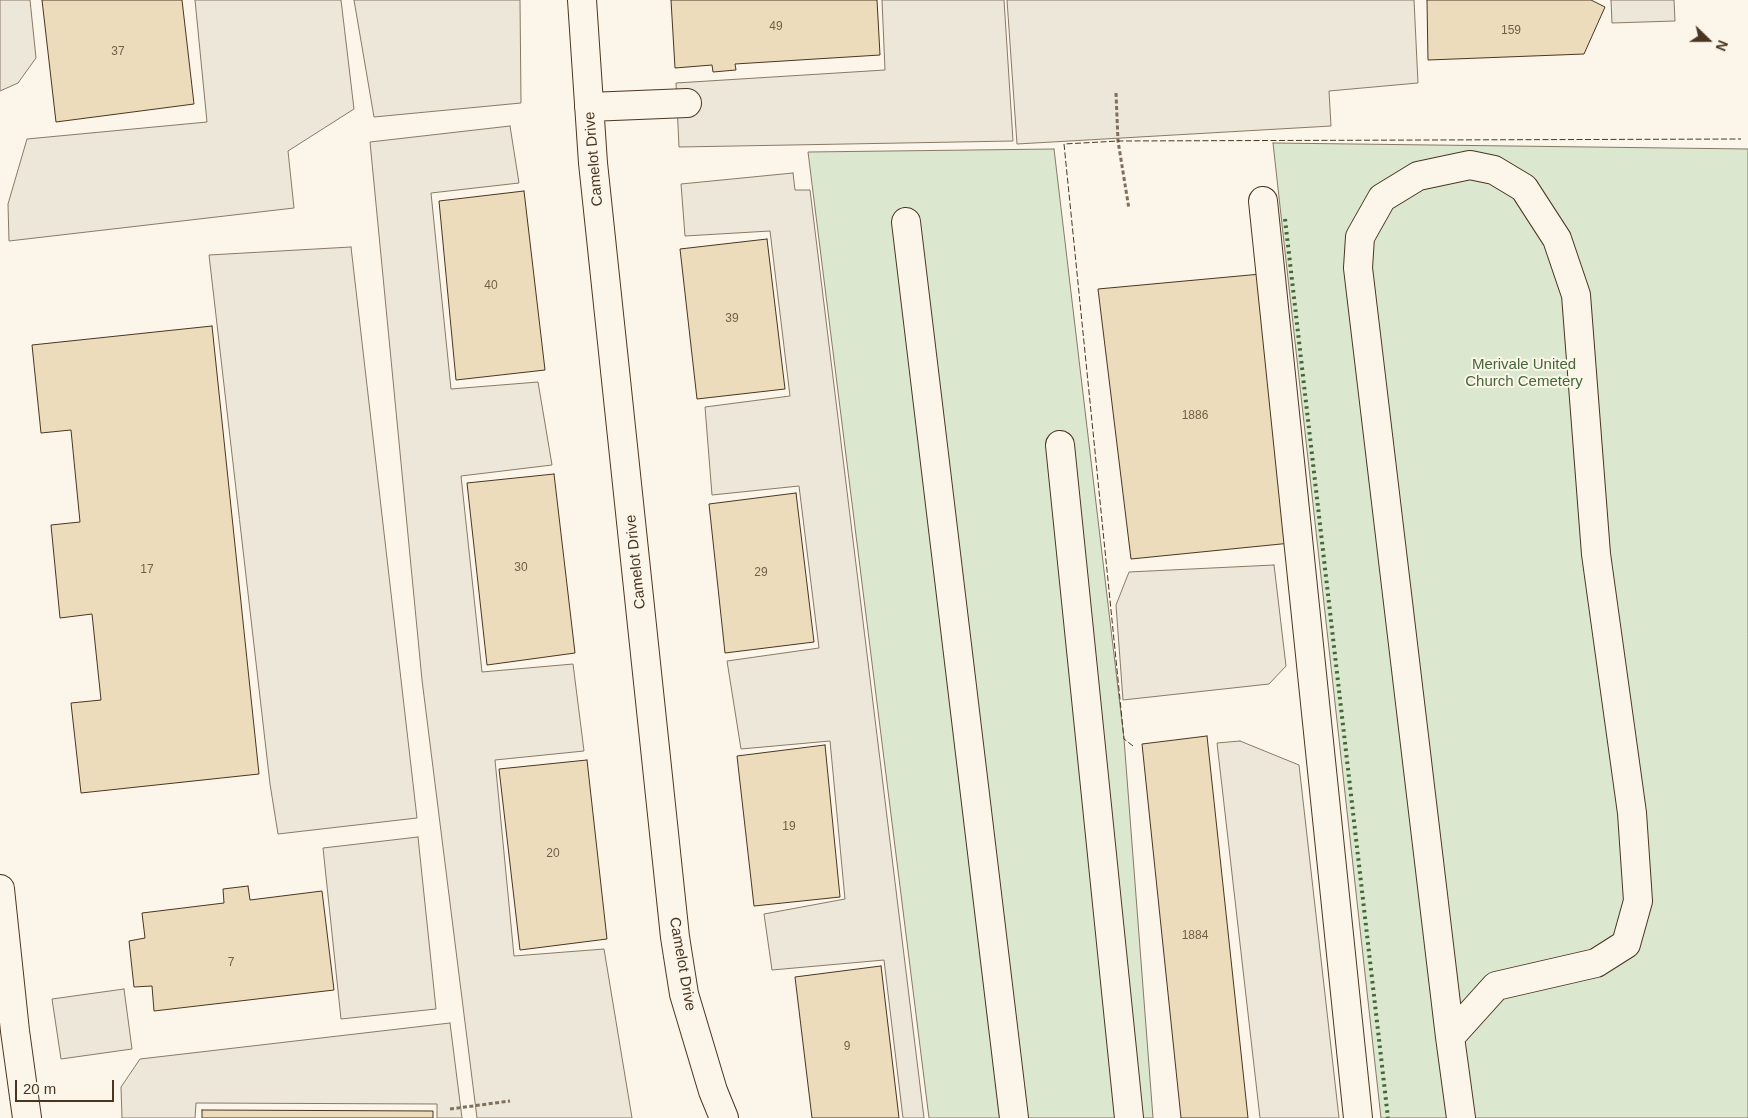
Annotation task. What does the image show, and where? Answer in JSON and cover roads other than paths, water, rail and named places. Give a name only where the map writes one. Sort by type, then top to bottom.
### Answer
[{"type":"street","name":"Camelot Drive","points":[[582,0],[596,196],[675,937],[684,994],[713,1091],[724,1118]]},
{"type":"street","points":[[589,107],[687,103]]},
{"type":"street","points":[[1450,1037],[1496,986],[1596,963],[1626,944],[1638,901],[1632,813],[1596,554],[1576,295],[1556,239],[1524,188],[1494,170],[1470,165],[1418,176],[1382,198],[1360,237],[1358,268],[1450,1037],[1460,1118]]},
{"type":"street","points":[[1263,201],[1358,1118]]},
{"type":"street","points":[[906,222],[1014,1118]]},
{"type":"street","points":[[1060,445],[1129,1118]]},
{"type":"street","points":[[0,889],[7,1032],[26,1118]]},
{"type":"park label","name":"Merivale United Church Cemetery","points":[[1524,374]]}]
